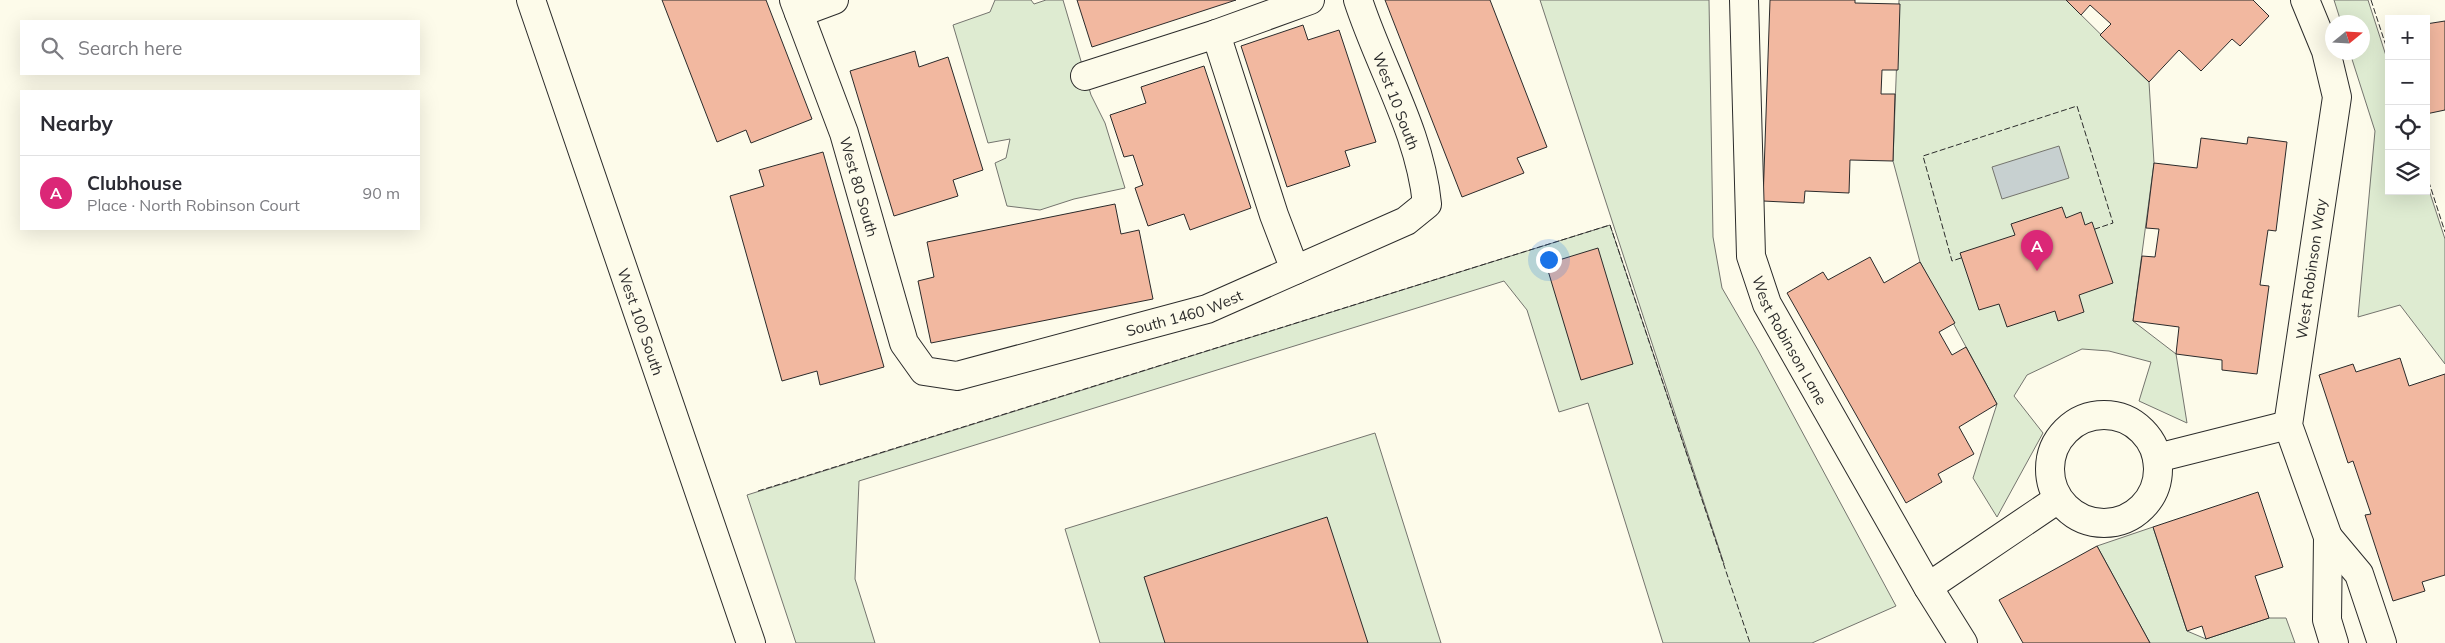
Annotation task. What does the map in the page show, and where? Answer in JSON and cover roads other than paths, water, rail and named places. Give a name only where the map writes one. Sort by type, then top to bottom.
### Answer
[{"type":"street","name":"West 100 South","points":[[531,0],[750,643]]},
{"type":"street","points":[[796,6],[834,0]]},
{"type":"street","points":[[1085,76],[1216,34],[1310,0]]},
{"type":"street","name":"West 10 South","points":[[1358,0],[1410,135],[1424,177],[1427,204]]},
{"type":"street","name":"West Robinson Lane","points":[[1744,0],[1751,256],[1766,304],[1928,587],[1963,643]]},
{"type":"street","name":"West Robinson Way","points":[[2305,0],[2326,51],[2337,97],[2288,425],[2328,537]]},
{"type":"street","name":"West 80 South","points":[[796,6],[844,133],[904,342],[924,371]]},
{"type":"street","points":[[1216,34],[1274,215],[1295,270]]},
{"type":"street","name":"South 1460 West","points":[[924,371],[957,376],[1207,309],[1406,221],[1427,204]]},
{"type":"street","points":[[2113,416],[2131,422],[2150,440],[2157,458],[2158,473],[2153,491],[2142,507],[2127,518],[2106,523],[2087,521],[2070,512],[2058,498],[2049,471],[2052,452],[2059,438],[2072,425],[2089,417],[2113,416]]},
{"type":"street","points":[[2157,458],[2288,425]]},
{"type":"street","points":[[1928,587],[2058,498]]},
{"type":"street","points":[[2328,537],[2327,620],[2334,643]]},
{"type":"street","points":[[2328,537],[2359,574],[2382,643]]},
{"type":"place","name":"Clubhouse","points":[[2037,271]]}]
